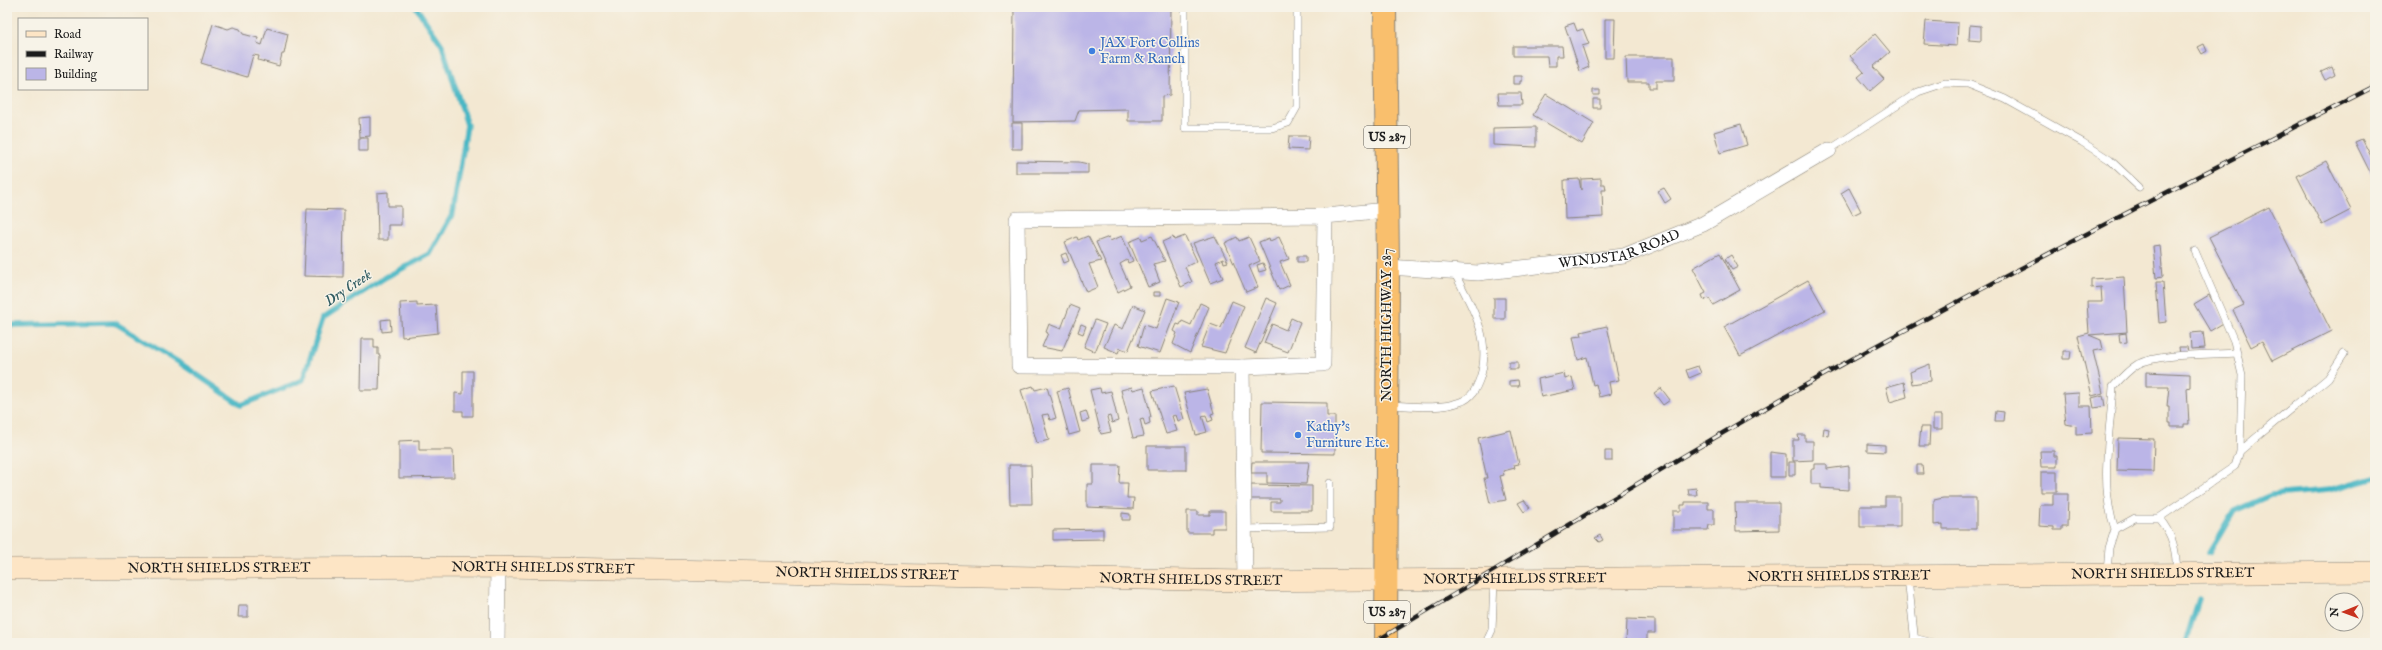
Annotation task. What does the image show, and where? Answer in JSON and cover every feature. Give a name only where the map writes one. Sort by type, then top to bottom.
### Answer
[{"type":"highway","name":"NORTH HIGHWAY 287","points":[[1385,7],[1388,267],[1386,643]]},
{"type":"street","name":"WINDSTAR ROAD","points":[[1388,267],[1478,273],[1624,256],[1703,224],[1829,150]]},
{"type":"street","points":[[1325,216],[1323,364],[1242,367],[1019,366],[1017,218],[1325,216],[1387,210]]},
{"type":"street","points":[[1242,367],[1245,581]]},
{"type":"street","points":[[497,643],[498,567]]},
{"type":"street","name":"NORTH SHIELDS STREET","points":[[7,569],[498,567],[1245,581],[2375,572]]},
{"type":"lane","points":[[1185,7],[1185,128],[1272,128],[1288,123],[1297,107],[1298,7]]},
{"type":"lane","points":[[1829,150],[1918,92],[1945,83],[1968,84],[2005,99],[2082,142],[2110,160],[2139,187]]},
{"type":"lane","points":[[2115,529],[2135,518],[2159,518],[2235,466],[2240,451],[2242,375],[2234,341],[2195,251]]},
{"type":"lane","points":[[1387,405],[1442,406],[1459,402],[1471,396],[1477,386],[1484,367],[1484,340],[1476,315],[1454,271]]},
{"type":"lane","points":[[2107,574],[2109,548],[2115,529],[2108,511],[2106,489],[2113,388],[2123,375],[2139,364],[2167,358],[2237,353]]},
{"type":"lane","points":[[2240,451],[2328,378],[2344,354]]},
{"type":"lane","points":[[1244,529],[1330,527],[1330,484]]},
{"type":"lane","points":[[2159,518],[2168,529],[2176,549],[2177,574]]},
{"type":"lane","points":[[1908,576],[1915,640],[1933,643]]},
{"type":"lane","points":[[1486,643],[1492,630],[1494,579]]},
{"type":"lane","points":[[2023,643],[2040,643]]},
{"type":"building","name":"JAX Fort Collins Farm & Ranch","points":[[1014,7],[1171,7],[1170,95],[1162,96],[1162,121],[1128,121],[1128,109],[1079,110],[1075,121],[1013,122]]},
{"type":"building","points":[[1605,19],[1615,19],[1614,58],[1605,58]]},
{"type":"building","points":[[1926,21],[1958,23],[1957,46],[1924,44]]},
{"type":"building","points":[[1574,23],[1577,31],[1583,29],[1589,44],[1582,46],[1589,67],[1580,71],[1565,26]]},
{"type":"building","points":[[213,24],[228,29],[233,27],[240,29],[243,34],[258,38],[257,43],[262,45],[267,28],[288,34],[284,54],[282,54],[279,66],[258,60],[259,56],[253,55],[247,77],[201,63]]},
{"type":"building","points":[[1970,25],[1981,26],[1981,41],[1969,40]]},
{"type":"building","points":[[1875,34],[1890,52],[1873,67],[1884,79],[1870,91],[1858,77],[1864,72],[1850,56]]},
{"type":"building","points":[[2204,44],[2207,51],[2202,54],[2198,47]]},
{"type":"building","points":[[1513,46],[1562,46],[1563,56],[1556,56],[1556,66],[1548,66],[1547,56],[1513,56]]},
{"type":"building","points":[[1626,57],[1674,57],[1674,81],[1656,81],[1656,88],[1649,88],[1649,82],[1627,82]]},
{"type":"building","points":[[2332,67],[2335,75],[2325,80],[2321,72]]},
{"type":"building","points":[[1513,76],[1522,76],[1522,81],[1520,81],[1520,84],[1513,84]]},
{"type":"building","points":[[1593,90],[1600,90],[1600,95],[1593,95]]},
{"type":"building","points":[[1498,93],[1521,93],[1522,105],[1499,105]]},
{"type":"building","points":[[1546,94],[1594,123],[1582,144],[1533,115]]},
{"type":"building","points":[[1593,99],[1600,99],[1600,108],[1593,108]]},
{"type":"building","points":[[370,117],[370,136],[360,137],[359,118]]},
{"type":"building","points":[[1012,123],[1022,123],[1022,149],[1012,149]]},
{"type":"building","points":[[1741,124],[1747,145],[1720,153],[1714,132]]},
{"type":"building","points":[[1536,127],[1536,147],[1493,145],[1493,128]]},
{"type":"building","points":[[1289,136],[1309,136],[1308,150],[1288,149]]},
{"type":"building","points":[[359,138],[368,138],[368,151],[359,151]]},
{"type":"building","points":[[2362,139],[2375,164],[2375,182],[2355,142]]},
{"type":"building","points":[[1016,161],[1079,162],[1088,164],[1088,173],[1016,173]]},
{"type":"building","points":[[2326,161],[2351,210],[2322,225],[2297,176]]},
{"type":"building","points":[[1601,178],[1601,184],[1605,184],[1606,190],[1602,190],[1603,217],[1565,219],[1564,180],[1579,179],[1581,190],[1581,179]]},
{"type":"building","points":[[1664,188],[1671,199],[1665,203],[1658,191]]},
{"type":"building","points":[[1849,188],[1861,211],[1853,215],[1841,193]]},
{"type":"building","points":[[388,192],[388,206],[401,206],[401,225],[388,225],[388,240],[378,240],[377,193]]},
{"type":"building","points":[[2269,207],[2331,331],[2272,361],[2262,341],[2251,347],[2233,310],[2244,305],[2209,237]]},
{"type":"building","points":[[307,209],[344,210],[343,277],[304,276]]},
{"type":"building","points":[[1088,236],[1101,261],[1089,264],[1098,287],[1086,292],[1065,242],[1077,237],[1078,240]]},
{"type":"building","points":[[1122,236],[1133,261],[1128,263],[1127,260],[1120,264],[1130,286],[1118,292],[1096,242],[1109,237],[1110,241]]},
{"type":"building","points":[[1152,236],[1165,261],[1153,264],[1160,282],[1148,287],[1129,242],[1141,237],[1142,240]]},
{"type":"building","points":[[1185,236],[1197,261],[1185,267],[1192,282],[1181,287],[1162,242],[1173,237],[1174,240]]},
{"type":"building","points":[[1215,236],[1228,262],[1224,263],[1223,259],[1216,262],[1223,278],[1210,283],[1193,243]]},
{"type":"building","points":[[1237,237],[1239,241],[1249,237],[1260,261],[1249,266],[1258,287],[1246,292],[1225,243]]},
{"type":"building","points":[[1279,237],[1289,259],[1280,262],[1290,285],[1279,290],[1259,242],[1269,238],[1270,241]]},
{"type":"building","points":[[2160,245],[2163,277],[2156,278],[2153,246]]},
{"type":"building","points":[[1066,253],[1069,261],[1064,263],[1061,255]]},
{"type":"building","points":[[1720,253],[1740,290],[1713,305],[1709,298],[1704,300],[1702,295],[1706,293],[1693,268]]},
{"type":"building","points":[[1731,255],[1738,267],[1732,270],[1725,259]]},
{"type":"building","points":[[1297,256],[1306,256],[1306,262],[1297,262]]},
{"type":"building","points":[[1263,263],[1266,270],[1259,272],[1257,265]]},
{"type":"building","points":[[2124,277],[2127,332],[2089,335],[2101,340],[2103,349],[2093,351],[2103,393],[2092,396],[2078,336],[2089,333],[2087,302],[2102,302],[2101,287],[2091,288],[2091,279]]},
{"type":"building","points":[[1808,280],[1825,310],[1740,356],[1724,327]]},
{"type":"building","points":[[2156,282],[2163,282],[2166,322],[2159,323]]},
{"type":"building","points":[[1153,292],[1160,292],[1160,296],[1153,296]]},
{"type":"building","points":[[2209,295],[2225,322],[2210,331],[2194,304]]},
{"type":"building","points":[[1167,298],[1179,302],[1160,353],[1138,346],[1144,325],[1156,329]]},
{"type":"building","points":[[1266,298],[1277,303],[1256,353],[1245,348]]},
{"type":"building","points":[[1494,298],[1505,298],[1505,319],[1494,319]]},
{"type":"building","points":[[1232,301],[1244,306],[1225,353],[1201,347],[1210,324],[1221,328]]},
{"type":"building","points":[[417,302],[417,306],[436,305],[438,333],[402,337],[400,303]]},
{"type":"building","points":[[1200,303],[1209,307],[1190,353],[1173,344],[1177,333],[1174,331],[1177,324],[1180,325],[1182,321],[1191,325]]},
{"type":"building","points":[[1070,305],[1080,309],[1062,351],[1042,347],[1048,333],[1046,332],[1049,324],[1061,329]]},
{"type":"building","points":[[1133,305],[1145,310],[1128,351],[1120,348],[1118,353],[1104,347],[1114,325],[1123,329]]},
{"type":"building","points":[[1291,318],[1300,322],[1288,352],[1264,343],[1272,324],[1286,330]]},
{"type":"building","points":[[390,319],[391,331],[382,332],[381,320]]},
{"type":"building","points":[[1095,320],[1106,324],[1095,352],[1084,347]]},
{"type":"building","points":[[1081,324],[1086,326],[1083,334],[1078,332]]},
{"type":"building","points":[[1607,326],[1619,380],[1609,382],[1611,394],[1599,397],[1596,384],[1593,385],[1587,357],[1578,360],[1573,337],[1582,336],[1581,332]]},
{"type":"building","points":[[2203,332],[2205,348],[2191,349],[2190,333]]},
{"type":"building","points":[[2126,333],[2127,342],[2120,343],[2119,334]]},
{"type":"building","points":[[361,339],[374,339],[374,348],[378,348],[378,355],[380,355],[379,390],[360,390]]},
{"type":"building","points":[[2179,347],[2187,347],[2188,353],[2180,354]]},
{"type":"building","points":[[2063,351],[2071,351],[2070,359],[2063,359]]},
{"type":"building","points":[[1509,362],[1518,362],[1518,369],[1509,369]]},
{"type":"building","points":[[1930,364],[1931,381],[1912,384],[1910,372]]},
{"type":"building","points":[[1698,366],[1701,373],[1689,378],[1686,370]]},
{"type":"building","points":[[463,371],[473,371],[473,416],[463,416],[463,411],[455,411],[455,393],[463,394]]},
{"type":"building","points":[[2146,372],[2190,374],[2190,387],[2187,388],[2189,424],[2184,424],[2184,427],[2171,427],[2171,423],[2169,423],[2169,406],[2167,406],[2169,387],[2146,387]]},
{"type":"building","points":[[1564,373],[1565,379],[1572,377],[1575,390],[1541,397],[1538,379]]},
{"type":"building","points":[[1518,380],[1519,386],[1509,386],[1509,381]]},
{"type":"building","points":[[1904,382],[1907,397],[1890,402],[1886,387]]},
{"type":"building","points":[[1033,386],[1035,390],[1047,387],[1056,418],[1050,420],[1048,414],[1042,415],[1049,440],[1037,443],[1021,390]]},
{"type":"building","points":[[1174,386],[1184,419],[1178,421],[1176,415],[1172,416],[1177,431],[1166,434],[1152,391]]},
{"type":"building","points":[[1132,387],[1133,390],[1144,387],[1151,417],[1149,417],[1150,423],[1145,425],[1143,418],[1140,419],[1144,436],[1133,438],[1121,390]]},
{"type":"building","points":[[1068,388],[1080,432],[1069,435],[1057,391]]},
{"type":"building","points":[[1100,388],[1101,393],[1111,391],[1118,421],[1112,423],[1110,416],[1107,417],[1111,432],[1101,434],[1090,390]]},
{"type":"building","points":[[1661,388],[1670,400],[1663,405],[1654,393]]},
{"type":"building","points":[[1207,389],[1214,413],[1211,414],[1213,420],[1208,422],[1206,415],[1202,416],[1207,432],[1196,435],[1184,393]]},
{"type":"building","points":[[2079,393],[2079,406],[2091,406],[2092,433],[2076,434],[2076,426],[2066,424],[2063,394]]},
{"type":"building","points":[[2103,395],[2105,406],[2094,408],[2092,398]]},
{"type":"building","name":"Kathy's Furniture Etc.","points":[[1262,402],[1327,403],[1327,416],[1335,416],[1335,454],[1261,453]]},
{"type":"building","points":[[1086,411],[1089,420],[1082,422],[1080,413]]},
{"type":"building","points":[[1996,411],[2004,412],[2003,421],[1995,421]]},
{"type":"building","points":[[1933,415],[1942,415],[1942,429],[1933,429]]},
{"type":"building","points":[[1921,427],[1930,427],[1929,446],[1919,446]]},
{"type":"building","points":[[1824,428],[1829,429],[1828,436],[1823,435]]},
{"type":"building","points":[[1511,430],[1519,464],[1514,465],[1515,468],[1503,471],[1504,475],[1500,476],[1506,500],[1490,503],[1484,478],[1487,478],[1478,438]]},
{"type":"building","points":[[1798,435],[1805,435],[1805,441],[1813,441],[1813,460],[1793,461],[1793,440],[1799,440]]},
{"type":"building","points":[[2118,438],[2154,439],[2153,472],[2117,471]]},
{"type":"building","points":[[419,440],[419,450],[453,450],[454,477],[399,478],[399,441]]},
{"type":"building","points":[[1867,444],[1885,445],[1885,452],[1867,451]]},
{"type":"building","points":[[1147,446],[1186,446],[1186,470],[1147,470]]},
{"type":"building","points":[[1605,451],[1612,451],[1612,461],[1605,461]]},
{"type":"building","points":[[2040,451],[2054,451],[2054,456],[2057,456],[2057,467],[2041,467]]},
{"type":"building","points":[[1770,452],[1786,454],[1786,477],[1770,477]]},
{"type":"building","points":[[1252,462],[1309,462],[1306,484],[1267,483],[1267,473],[1251,473]]},
{"type":"building","points":[[1789,462],[1795,462],[1795,475],[1789,475]]},
{"type":"building","points":[[1814,464],[1827,464],[1827,469],[1849,466],[1849,490],[1821,488],[1821,484],[1811,484],[1811,469],[1814,469]]},
{"type":"building","points":[[1009,465],[1031,465],[1032,504],[1010,504]]},
{"type":"building","points":[[1093,465],[1120,465],[1119,483],[1128,483],[1127,498],[1134,498],[1133,509],[1087,507],[1087,484],[1093,484]]},
{"type":"building","points":[[1917,465],[1922,465],[1923,474],[1917,474]]},
{"type":"building","points":[[2041,472],[2057,472],[2057,492],[2041,492]]},
{"type":"building","points":[[1251,485],[1312,486],[1312,511],[1271,511],[1271,502],[1280,502],[1280,499],[1251,499]]},
{"type":"building","points":[[1696,488],[1697,495],[1689,495],[1688,489]]},
{"type":"building","points":[[2053,494],[2068,494],[2067,526],[2062,526],[2062,530],[2054,530],[2054,527],[2039,526],[2040,505],[2053,505]]},
{"type":"building","points":[[1885,497],[1900,497],[1900,527],[1860,527],[1860,506],[1885,506]]},
{"type":"building","points":[[1943,498],[1976,498],[1976,529],[1943,529],[1943,524],[1934,525],[1934,500]]},
{"type":"building","points":[[1524,500],[1530,508],[1524,512],[1518,503]]},
{"type":"building","points":[[1685,502],[1708,502],[1708,509],[1714,509],[1714,525],[1709,525],[1708,530],[1673,530],[1673,511],[1681,511],[1681,505],[1685,505]]},
{"type":"building","points":[[1735,503],[1779,503],[1779,530],[1736,531]]},
{"type":"building","points":[[1187,511],[1198,511],[1198,515],[1210,515],[1210,511],[1225,511],[1225,528],[1212,528],[1212,533],[1187,533]]},
{"type":"building","points":[[1122,513],[1130,514],[1130,520],[1122,520]]},
{"type":"building","points":[[1103,529],[1103,539],[1053,540],[1053,530]]},
{"type":"building","points":[[1600,535],[1603,540],[1599,542],[1595,538]]},
{"type":"building","points":[[239,605],[248,605],[248,617],[238,617]]},
{"type":"building","points":[[1627,619],[1655,620],[1655,633],[1647,633],[1647,640],[1643,640],[1643,643],[1626,643]]},
{"type":"waterway","name":"Dry Creek","points":[[7,325],[115,323],[180,363],[241,405],[303,380],[323,318],[386,277],[430,254],[453,213],[467,125],[442,45],[416,7]]},
{"type":"waterway","points":[[2209,553],[2234,511],[2271,495],[2329,490],[2375,477]]},
{"type":"waterway","points":[[2185,643],[2199,599]]},
{"type":"railway","points":[[1373,643],[1685,455],[1811,382],[1936,313],[2061,247],[2375,86]]},
{"type":"place","name":"JAX Fort Collins Farm & Ranch","points":[[1092,51]]},
{"type":"place","name":"Kathy's Furniture Etc.","points":[[1298,435]]}]
